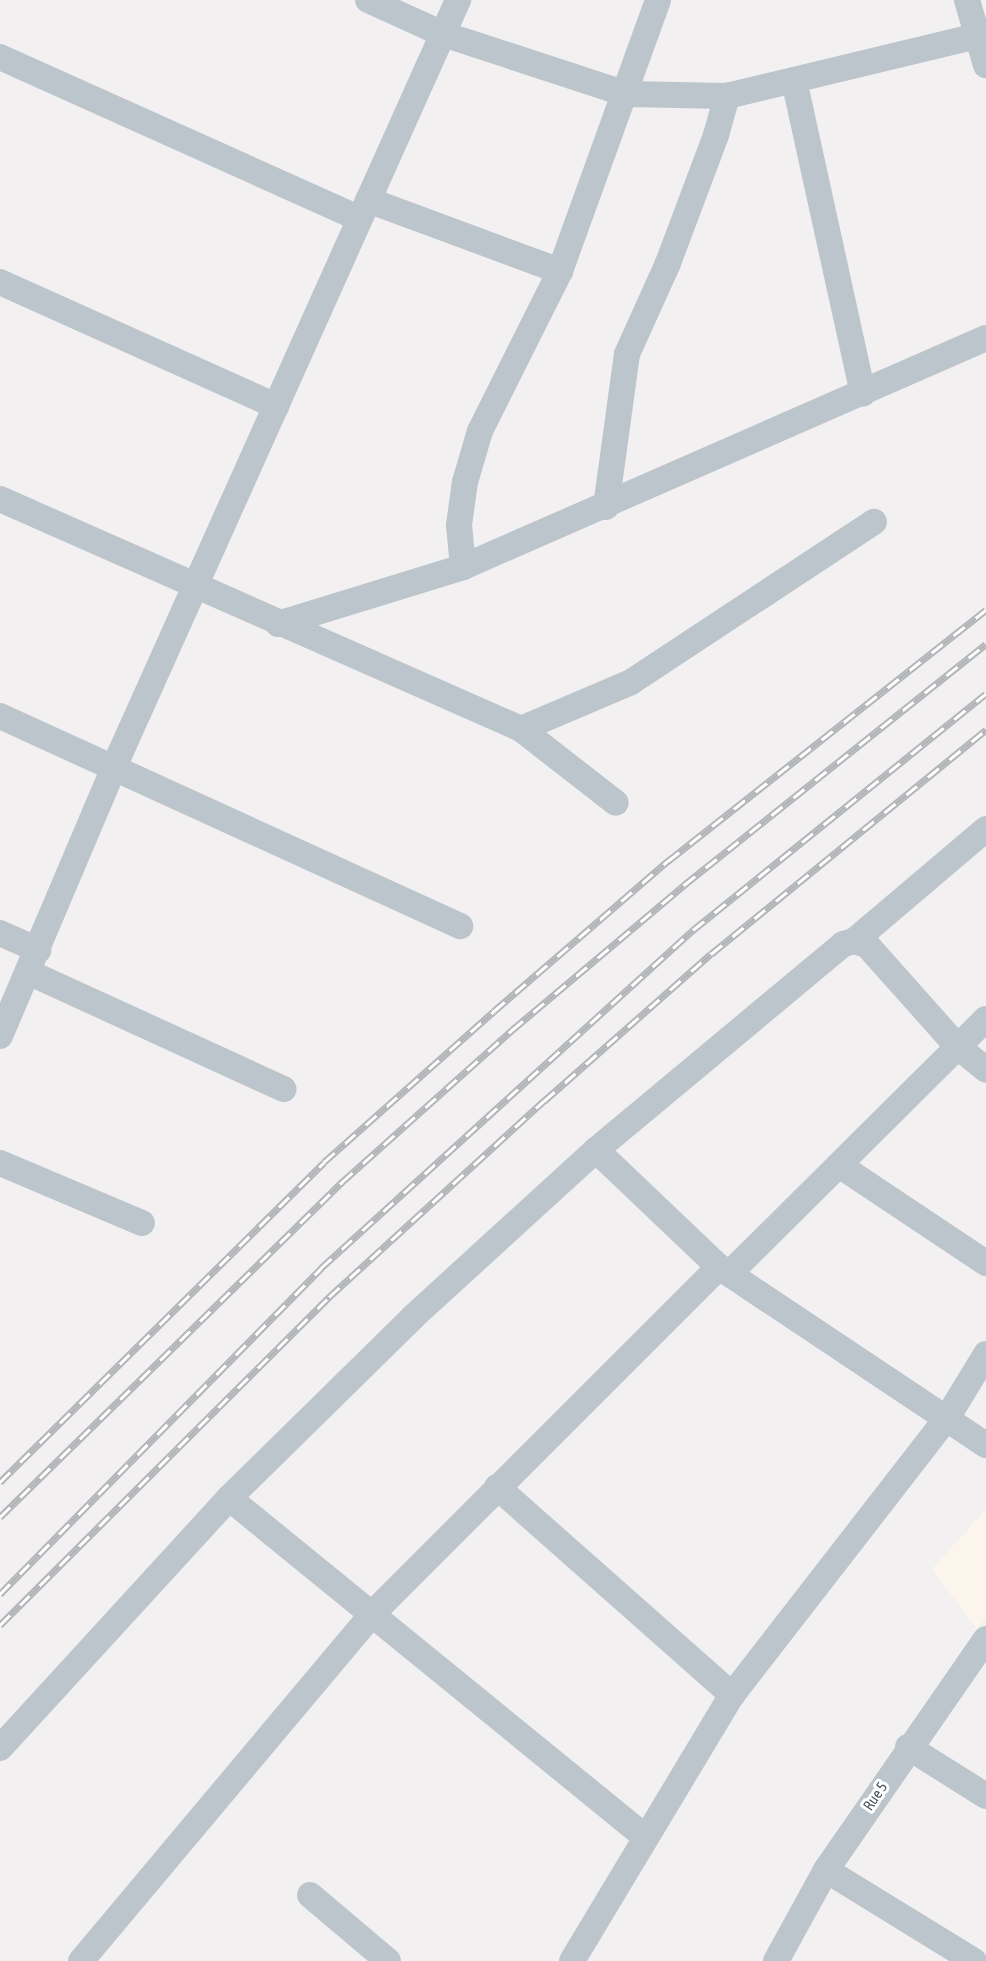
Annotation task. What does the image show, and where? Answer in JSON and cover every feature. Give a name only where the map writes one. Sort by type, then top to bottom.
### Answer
[{"type":"street","points":[[368,0],[443,34],[627,94],[727,96],[981,36]]},
{"type":"street","points":[[0,1036],[114,767],[458,0]]},
{"type":"street","points":[[463,567],[459,525],[465,482],[480,431],[560,271],[627,94],[658,0]]},
{"type":"street","points":[[967,0],[981,36],[986,65]]},
{"type":"street","points":[[0,57],[363,209],[560,271]]},
{"type":"street","points":[[794,80],[862,393]]},
{"type":"street","points":[[606,507],[627,354],[668,263],[716,135],[727,96]]},
{"type":"street","points":[[0,282],[276,406]]},
{"type":"street","points":[[278,624],[463,567],[606,507],[986,338]]},
{"type":"street","points":[[0,499],[278,624],[521,729],[616,803]]},
{"type":"street","points":[[521,729],[631,682],[874,522]]},
{"type":"street","points":[[0,716],[460,926]]},
{"type":"street","points":[[0,1748],[229,1498],[413,1317],[596,1150],[843,944],[854,941],[986,829]]},
{"type":"street","points":[[0,933],[33,961],[283,1089]]},
{"type":"street","points":[[854,941],[867,945],[958,1047],[986,1070]]},
{"type":"street","points":[[93,1956],[370,1616],[497,1487],[839,1165],[986,1019]]},
{"type":"street","points":[[596,1150],[725,1270],[986,1445]]},
{"type":"street","points":[[0,1163],[142,1224]]},
{"type":"street","points":[[839,1165],[986,1263]]},
{"type":"street","points":[[572,1961],[644,1836],[732,1695],[946,1418],[986,1354]]},
{"type":"street","points":[[497,1487],[732,1695]]},
{"type":"street","points":[[229,1498],[370,1616],[644,1836]]},
{"type":"street","name":"Rue 5","points":[[776,1961],[826,1870],[908,1747],[986,1639]]},
{"type":"street","points":[[908,1747],[986,1796]]},
{"type":"street","points":[[826,1870],[974,1961]]},
{"type":"street","points":[[310,1895],[388,1961]]},
{"type":"shaded area","points":[[986,1509],[986,1618],[977,1629],[932,1569]]},
{"type":"railway","points":[[0,1482],[324,1162],[494,1011],[668,861],[986,610]]},
{"type":"railway","points":[[0,1517],[342,1182],[512,1030],[684,885],[986,644]]},
{"type":"railway","points":[[0,1594],[321,1268],[693,930],[986,694]]},
{"type":"railway","points":[[0,1625],[329,1297],[544,1101],[711,954],[986,730]]}]
